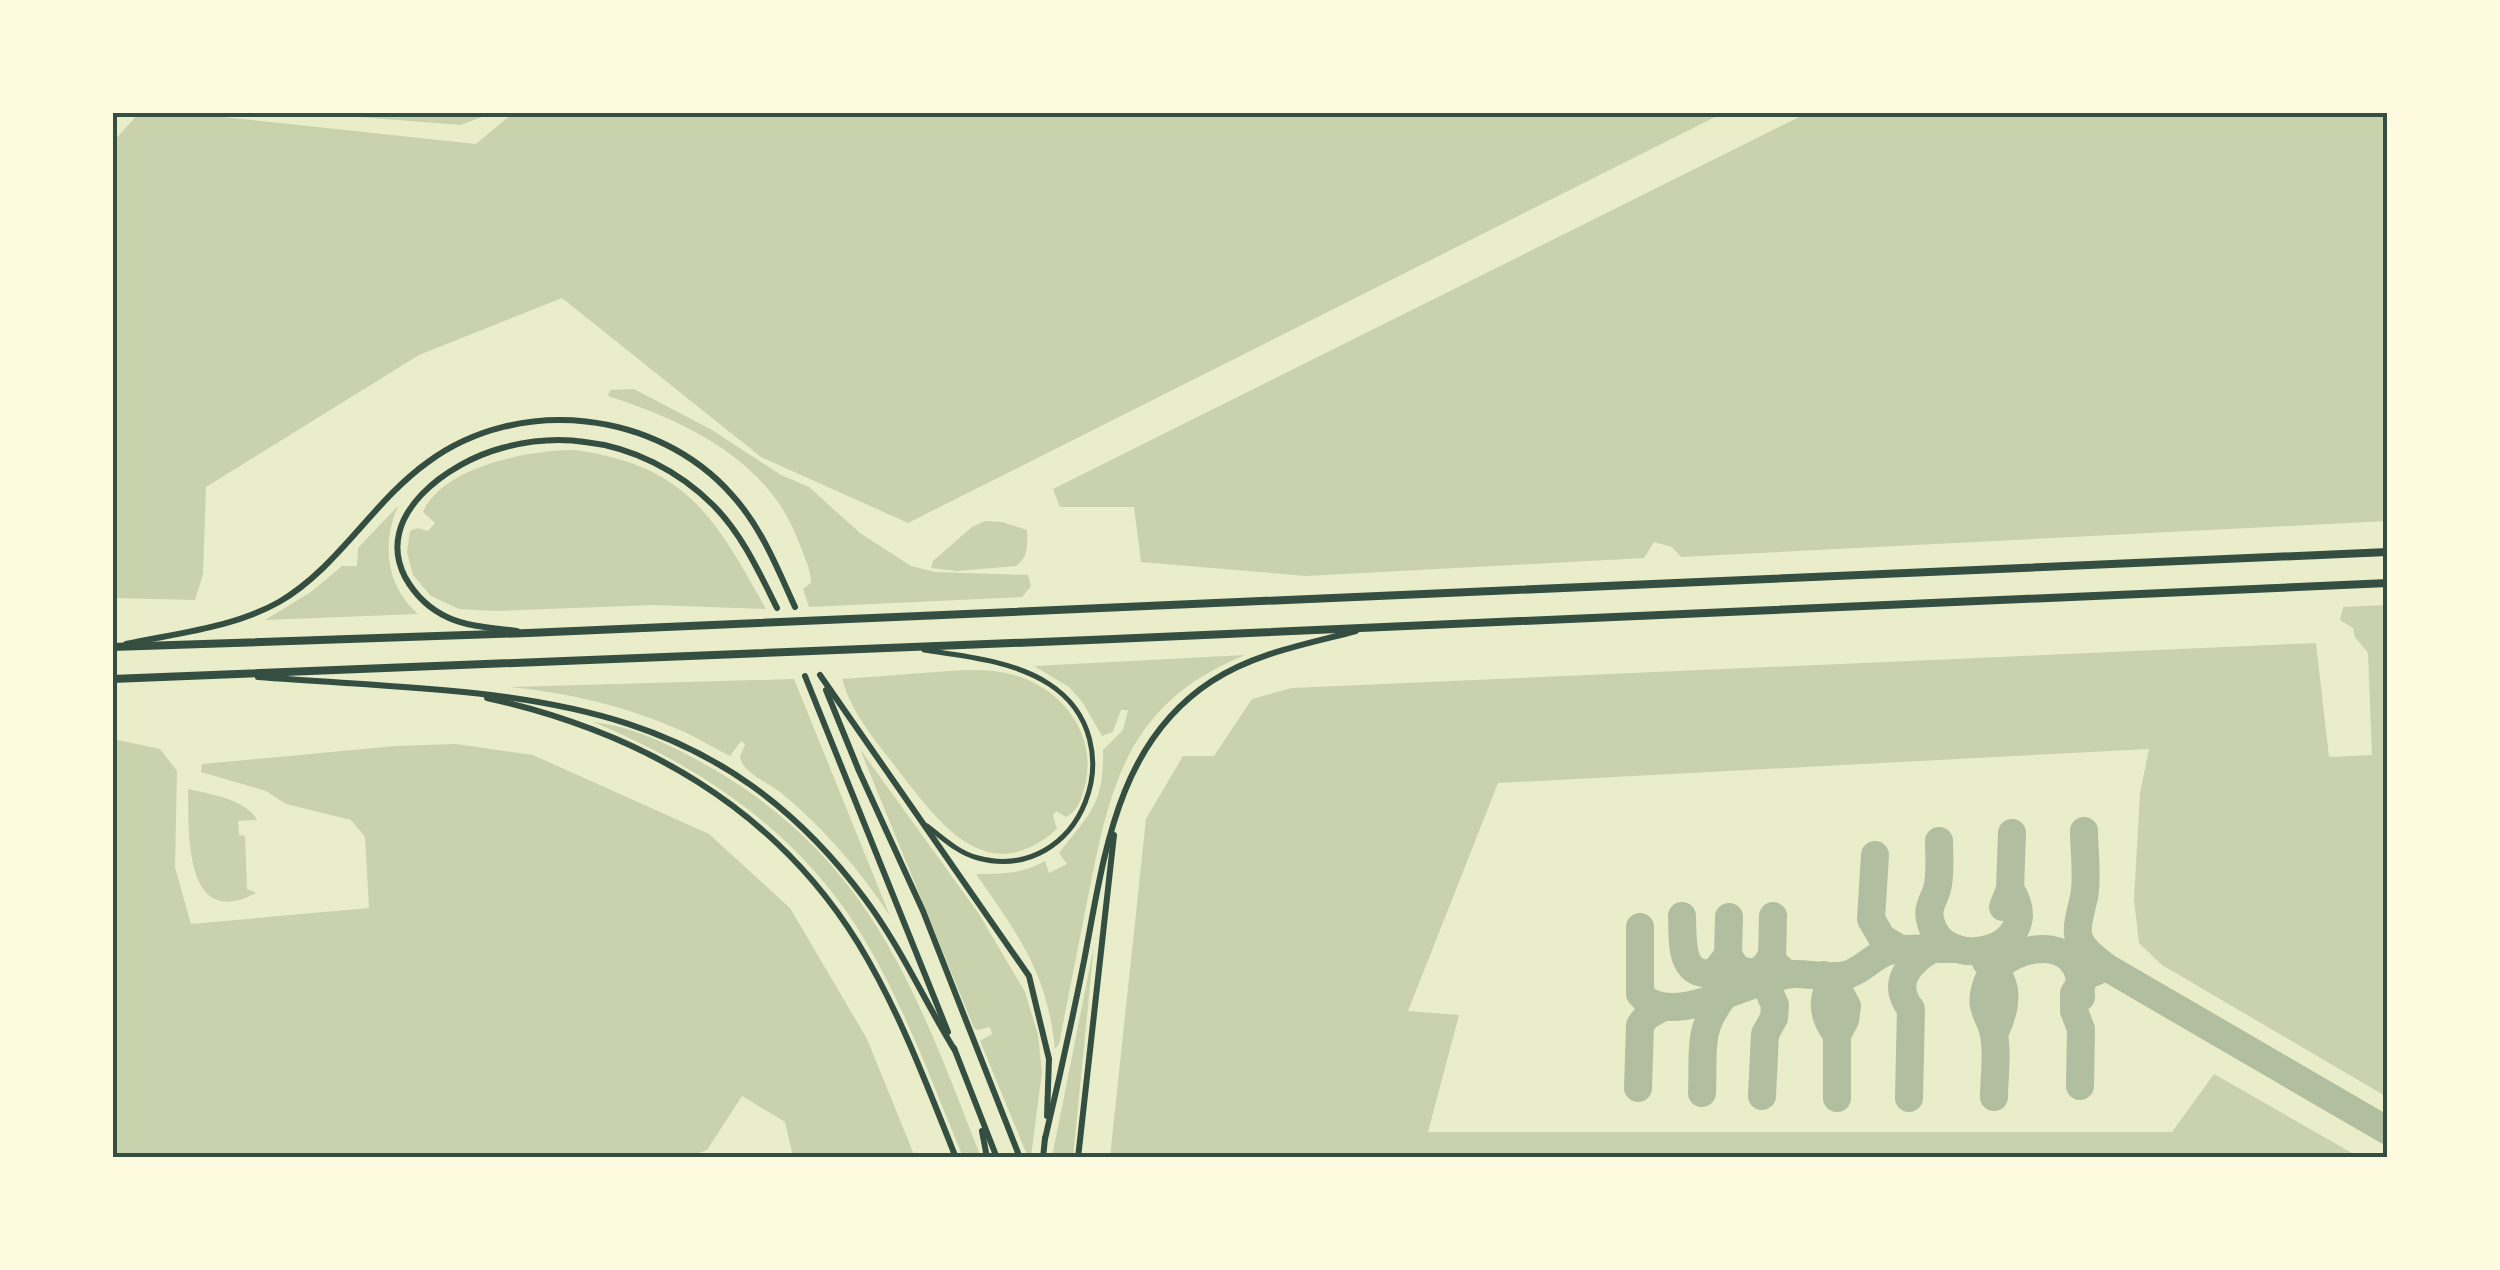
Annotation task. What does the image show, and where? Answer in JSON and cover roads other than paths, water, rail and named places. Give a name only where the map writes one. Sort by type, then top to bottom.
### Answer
[{"type":"highway","points":[[112,647],[528,633],[2388,552]]},
{"type":"highway","points":[[112,680],[922,650],[1375,626],[2388,583]]},
{"type":"main road","points":[[112,647],[222,624],[277,603],[318,572],[388,496],[426,463],[476,436],[540,420],[581,420],[628,430],[697,464],[732,495],[756,526],[795,608]]},
{"type":"main road","points":[[528,633],[457,621],[432,608],[406,578],[398,548],[407,513],[436,482],[479,457],[530,443],[568,440],[613,447],[645,458],[688,484],[728,522],[777,608]]},
{"type":"main road","points":[[1042,1158],[1117,809],[1150,740],[1172,714],[1206,685],[1251,661],[1375,626]]},
{"type":"main road","points":[[235,675],[547,702],[613,717],[691,748],[746,781],[796,822],[858,890],[882,923],[954,1049]]},
{"type":"main road","points":[[1020,1158],[923,912],[858,771],[820,675],[1029,976],[1049,1059],[1045,1139]]},
{"type":"main road","points":[[804,676],[996,1158]]},
{"type":"main road","points":[[462,692],[544,710],[630,742],[682,771],[760,828],[801,867],[859,944],[911,1045],[956,1158]]},
{"type":"main road","points":[[1078,1158],[1117,809]]},
{"type":"main road","points":[[978,1110],[988,1158]]},
{"type":"street","points":[[922,650],[1013,667],[1054,686],[1082,718],[1094,764],[1091,790],[1077,820],[1058,840],[1034,854],[1002,860],[978,858],[925,824]]}]
